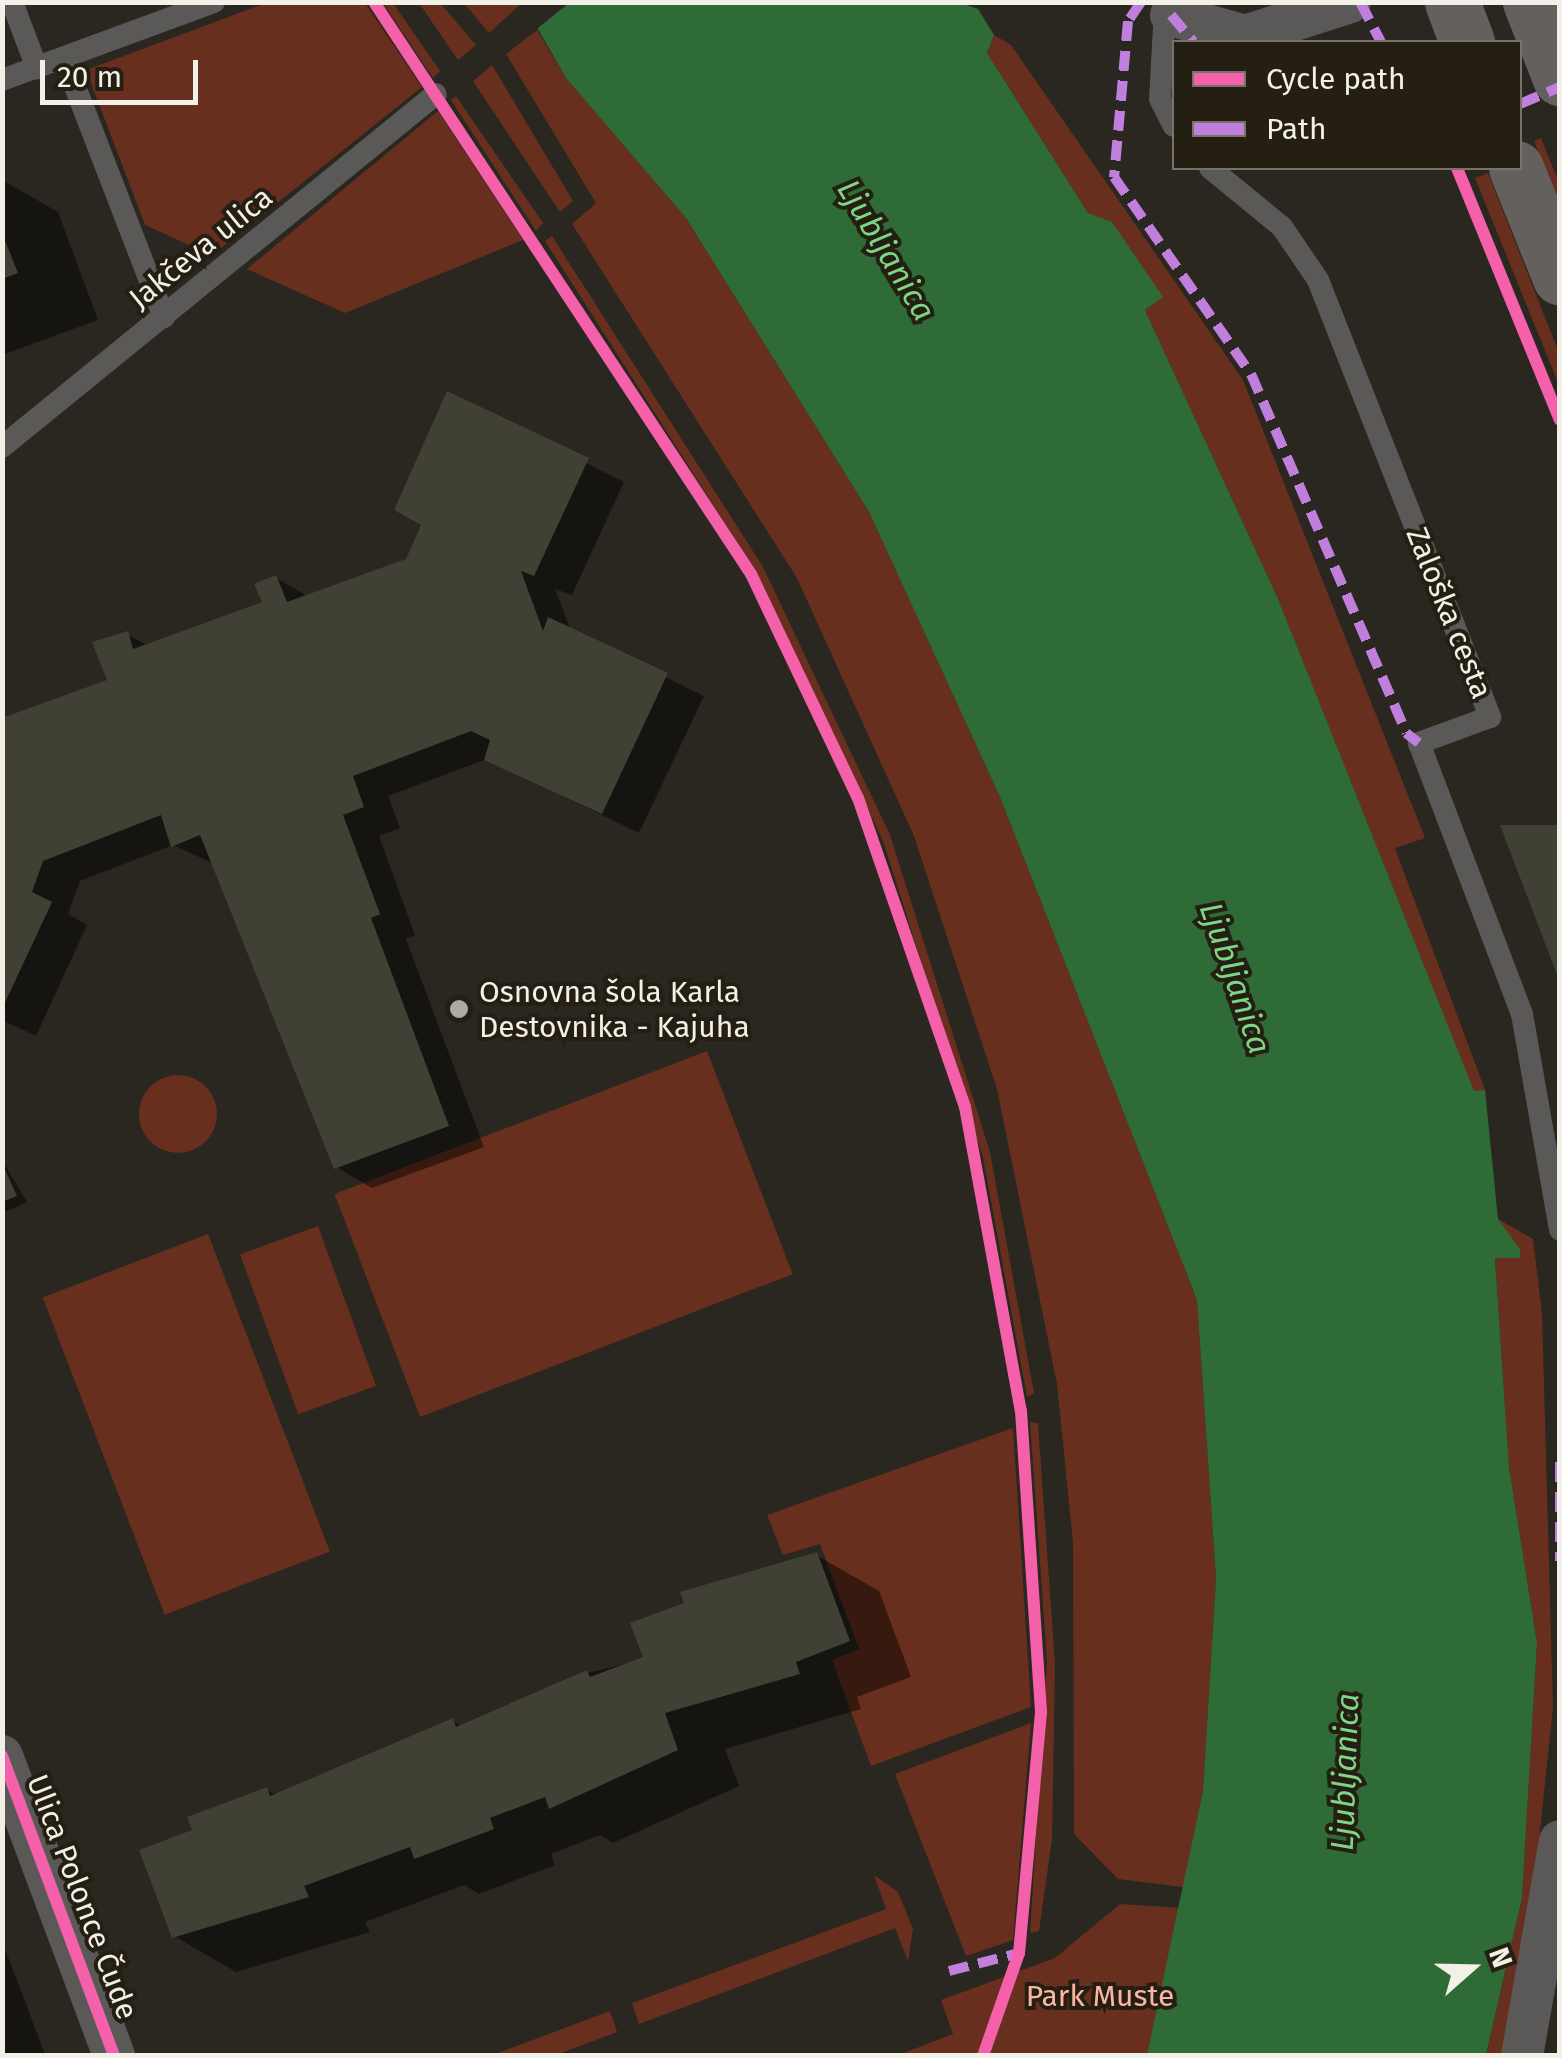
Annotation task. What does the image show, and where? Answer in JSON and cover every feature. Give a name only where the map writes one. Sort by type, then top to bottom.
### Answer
[{"type":"main road","points":[[1452,2],[1466,40]]},
{"type":"main road","points":[[1530,2],[1560,78]]},
{"type":"main road","points":[[1517,170],[1560,278]]},
{"type":"street","points":[[1165,9],[1245,36],[1350,2]]},
{"type":"street","name":"Ulica Polonce Čude","points":[[2,1756],[114,2056]]},
{"type":"street","points":[[1522,2056],[1560,1840]]},
{"type":"lane","points":[[12,2],[37,68]]},
{"type":"lane","points":[[2,80],[214,2]]},
{"type":"lane","points":[[1165,9],[1159,46],[1160,99],[1172,122]]},
{"type":"lane","points":[[64,58],[164,316]]},
{"type":"lane","name":"Jakčeva ulica","points":[[2,447],[436,94]]},
{"type":"lane","name":"Zaloška cesta","points":[[1212,170],[1282,228],[1318,280],[1490,716],[1420,743],[1522,1014],[1560,1230]]},
{"type":"green space","points":[[523,2],[489,33],[464,3]]},
{"type":"green space","points":[[266,3],[365,3],[422,87],[221,248],[204,252],[145,225],[86,70]]},
{"type":"green space","points":[[383,3],[393,3],[440,71],[433,78]]},
{"type":"green space","points":[[419,3],[440,3],[476,45],[458,60]]},
{"type":"green space","points":[[537,30],[566,78],[686,218],[869,512],[1000,797],[1197,1300],[1216,1578],[1203,1791],[1183,1887],[1118,1879],[1074,1834],[1073,1543],[1057,1384],[997,1089],[914,836],[797,578],[572,224],[596,203],[506,54]]},
{"type":"green space","points":[[994,35],[1011,45],[1243,380],[1425,838],[1395,848],[1485,1090],[1474,1092],[1279,601],[1145,310],[1162,297],[1111,222],[1088,213],[987,53]]},
{"type":"green space","points":[[492,65],[573,201],[560,212],[473,81]]},
{"type":"green space","points":[[456,96],[543,223],[536,231],[451,100]]},
{"type":"green space","points":[[438,111],[523,240],[345,313],[247,269]]},
{"type":"green space","points":[[1541,138],[1559,183],[1559,203],[1534,141]]},
{"type":"green space","points":[[1488,173],[1559,353],[1559,385],[1475,178]]},
{"type":"green space","points":[[552,236],[763,567],[890,835],[990,1152],[1034,1393],[1027,1397],[983,1157],[883,841],[755,570],[545,241]]},
{"type":"green space","points":[[707,1051],[793,1274],[420,1417],[335,1194]]},
{"type":"green space","points":[[178,1075],[193,1078],[205,1087],[214,1099],[214,1129],[205,1141],[193,1150],[178,1153],[163,1150],[151,1141],[142,1129],[139,1114],[142,1099],[151,1087],[163,1078]]},
{"type":"green space","points":[[1498,1219],[1533,1239],[1542,1313],[1553,1707],[1529,1936],[1503,2055],[1486,2056],[1522,1898],[1537,1643],[1509,1467],[1495,1257],[1519,1258]]},
{"type":"green space","points":[[318,1226],[376,1386],[298,1414],[240,1254]]},
{"type":"green space","points":[[208,1234],[330,1551],[165,1615],[43,1297]]},
{"type":"green space","points":[[1030,1422],[1038,1423],[1055,1664],[1052,1839],[1039,1931],[1030,1933],[1047,1661]]},
{"type":"green space","points":[[1013,1428],[1031,1707],[871,1766],[832,1660],[859,1649],[820,1544],[783,1555],[767,1515]]},
{"type":"green space","points":[[1031,1723],[1013,1940],[966,1956],[895,1774]]},
{"type":"green space","points":[[874,1875],[898,1892],[913,1929],[908,1961],[895,1928],[639,2024],[632,2003],[886,1909]]},
{"type":"green space","name":"Park Muste","points":[[1120,1904],[1182,1908],[1147,2055],[896,2056],[953,2034],[941,2000],[1055,1958]]},
{"type":"green space","points":[[610,2011],[617,2032],[556,2055],[493,2055]]},
{"type":"water","name":"Ljubljanica","points":[[958,2],[978,9],[994,35],[987,53],[1088,213],[1112,222],[1163,297],[1145,310],[1279,601],[1474,1091],[1485,1090],[1498,1219],[1520,1249],[1520,1258],[1495,1258],[1509,1467],[1537,1643],[1522,1898],[1486,2055],[1147,2055],[1203,1791],[1216,1578],[1197,1300],[1000,797],[869,512],[686,218],[566,78],[523,3]]},
{"type":"pier","points":[[527,3],[569,3],[533,32],[520,8]]},
{"type":"building","points":[[2,233],[18,273],[2,279]]},
{"type":"building","points":[[447,391],[589,458],[534,576],[521,571],[543,631],[548,617],[668,673],[602,814],[484,760],[490,740],[471,731],[353,776],[364,807],[343,815],[380,914],[371,918],[449,1126],[334,1169],[200,835],[171,847],[161,815],[43,861],[32,892],[52,902],[2,1009],[2,718],[107,680],[92,642],[128,631],[133,649],[262,602],[254,584],[276,575],[287,602],[406,559],[421,525],[394,510]]},
{"type":"building","points":[[1500,825],[1560,825],[1560,980],[1559,980]]},
{"type":"building","points":[[2,1163],[17,1196],[2,1202]]},
{"type":"building","points":[[817,1552],[850,1641],[796,1662],[800,1674],[665,1713],[678,1750],[549,1809],[545,1797],[490,1818],[494,1829],[414,1859],[410,1847],[304,1886],[309,1897],[172,1938],[139,1850],[192,1830],[187,1817],[267,1787],[270,1796],[453,1718],[456,1727],[587,1670],[590,1677],[643,1657],[630,1623],[684,1603],[680,1592]]},
{"type":"marked path","points":[[1141,2],[1128,21],[1114,177],[1251,374],[1406,733],[1419,743]]},
{"type":"marked path","points":[[1360,2],[1380,40]]},
{"type":"marked path","points":[[1171,15],[1192,40]]},
{"type":"marked path","points":[[1522,103],[1560,87]]},
{"type":"marked path","points":[[1560,1462],[1560,1561]]},
{"type":"marked path","points":[[949,1971],[1019,1953]]},
{"type":"cycle path","points":[[374,2],[751,574],[858,798],[965,1107],[1021,1411],[1041,1712],[1019,1953],[983,2056]]},
{"type":"cycle path","points":[[1458,170],[1560,420]]},
{"type":"cycle path","points":[[2,1756],[114,2056]]},
{"type":"place","name":"Osnovna šola Karla Destovnika - Kajuha","points":[[459,1009]]}]
